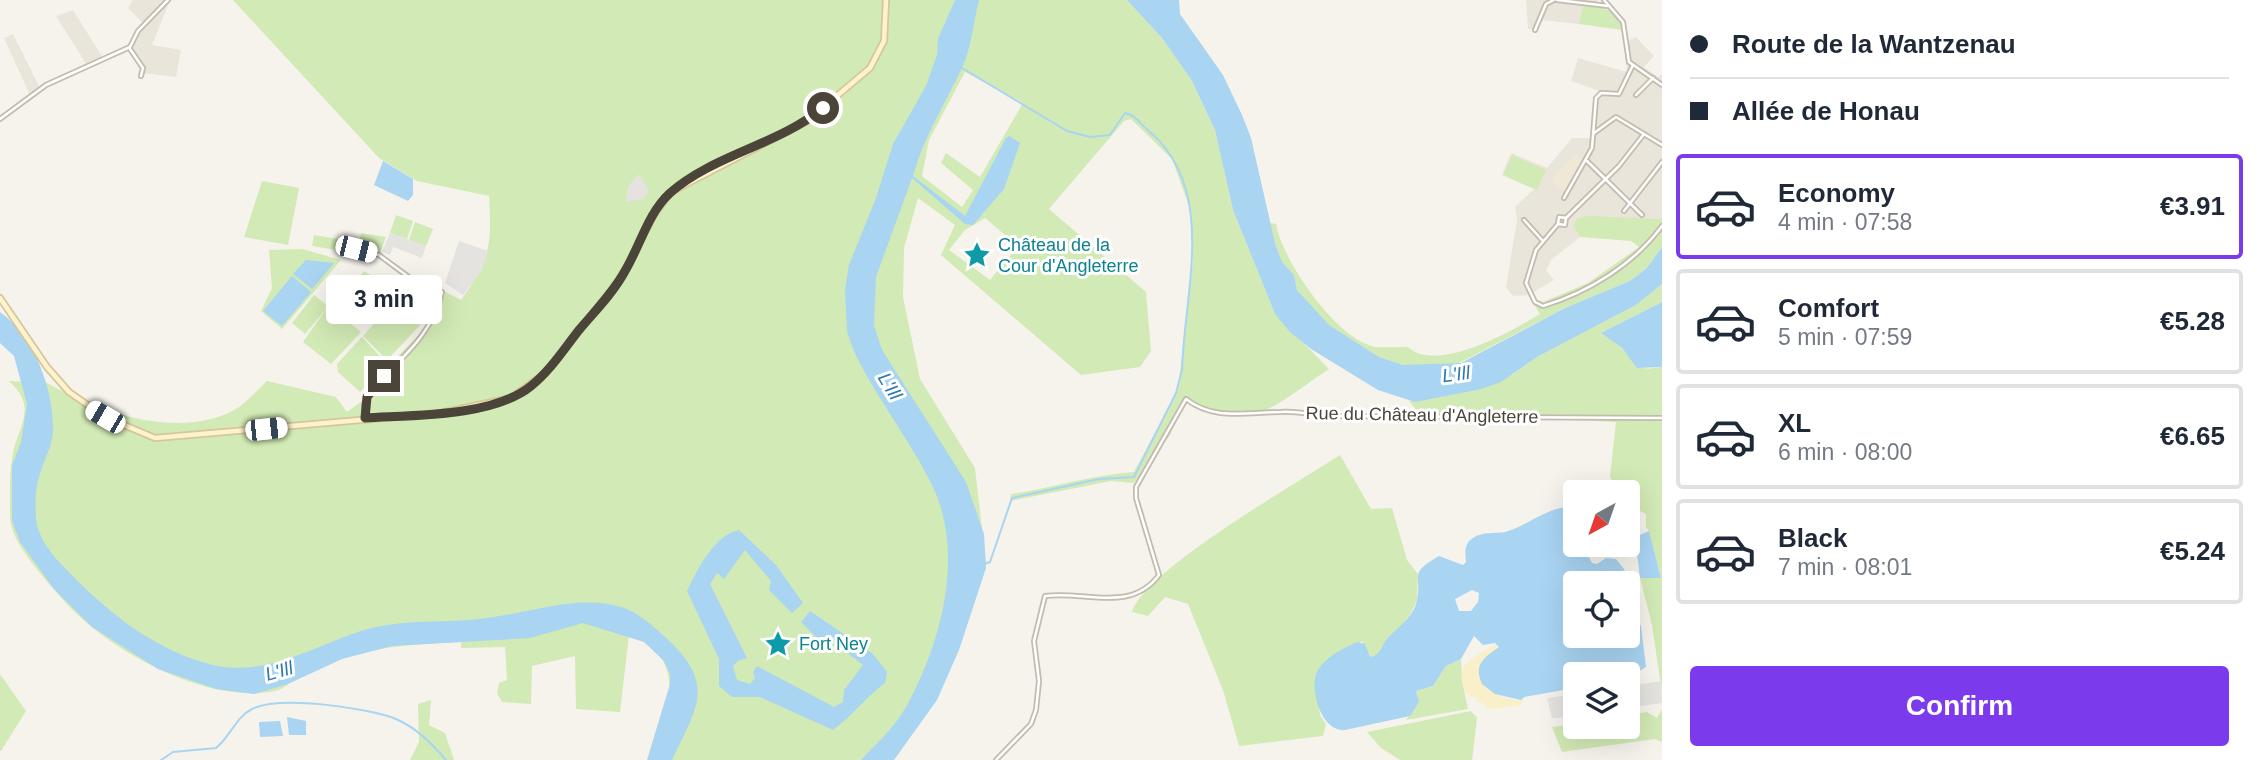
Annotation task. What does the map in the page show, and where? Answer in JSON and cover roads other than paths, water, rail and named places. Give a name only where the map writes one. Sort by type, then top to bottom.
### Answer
[{"type":"main road","points":[[0,298],[47,367],[69,392],[105,417],[147,436],[166,439],[365,418],[442,413],[495,404],[530,387],[619,282],[654,213],[671,192],[687,181],[806,122],[870,68],[884,41],[886,0]]},
{"type":"street","points":[[0,119],[46,86],[130,47],[138,32],[168,0]]},
{"type":"street","points":[[1535,30],[1546,4],[1556,0],[1608,6]]},
{"type":"street","points":[[1597,6],[1602,0],[1621,18],[1628,60],[1662,85]]},
{"type":"street","points":[[130,47],[143,68],[141,76]]},
{"type":"street","points":[[1564,198],[1592,148],[1596,98],[1601,93],[1619,94],[1633,65]]},
{"type":"street","points":[[1636,95],[1653,78]]},
{"type":"street","points":[[1594,133],[1616,117],[1662,145]]},
{"type":"street","points":[[1558,224],[1565,225],[1566,218],[1605,180],[1644,134]]},
{"type":"street","points":[[1586,160],[1642,215]]},
{"type":"street","points":[[1624,211],[1662,162]]},
{"type":"street","points":[[1566,218],[1559,217],[1558,224],[1542,240],[1526,282],[1535,302],[1543,306],[1614,272],[1650,242],[1662,226]]},
{"type":"street","points":[[1524,220],[1542,240]]},
{"type":"street","points":[[356,249],[379,255],[410,278],[442,292],[436,316],[428,330],[369,392],[364,405],[365,418]]},
{"type":"street","name":"Rue du Château d'Angleterre","points":[[996,760],[1031,723],[1036,710],[1039,681],[1034,641],[1045,596],[1121,599],[1138,593],[1159,575],[1136,498],[1136,486],[1186,399],[1205,411],[1230,414],[1277,411],[1324,416],[1662,418]]},
{"type":"water","name":"L'Ill","points":[[955,0],[979,0],[970,43],[962,68],[929,134],[913,176],[965,216],[1006,138],[1009,136],[1020,143],[1004,189],[973,225],[965,224],[912,178],[876,277],[874,325],[882,350],[966,482],[984,534],[986,568],[959,650],[937,700],[894,760],[861,760],[902,714],[919,682],[938,628],[948,570],[942,514],[933,487],[853,349],[847,331],[845,290],[849,265],[876,198],[893,144],[926,86],[937,55],[938,39]]},
{"type":"water","name":"L'Ill","points":[[1127,0],[1179,0],[1180,14],[1223,75],[1242,115],[1251,138],[1275,243],[1282,262],[1294,275],[1297,290],[1329,325],[1379,357],[1403,365],[1461,363],[1565,308],[1630,281],[1647,268],[1662,247],[1662,284],[1636,305],[1537,357],[1501,382],[1481,389],[1415,402],[1378,390],[1311,349],[1290,332],[1275,314],[1233,210],[1215,130],[1192,81],[1162,38]]},
{"type":"water","points":[[383,161],[413,179],[413,195],[408,201],[374,185]]},
{"type":"water","points":[[306,260],[334,263],[312,289],[293,274]]},
{"type":"water","points":[[292,276],[311,292],[282,326],[263,311]]},
{"type":"water","points":[[1662,302],[1662,367],[1637,368],[1622,348],[1601,333]]},
{"type":"water","name":"L'Ill","points":[[0,312],[23,335],[32,350],[46,382],[50,399],[53,432],[36,494],[36,520],[40,533],[63,566],[129,625],[187,657],[230,668],[288,659],[379,626],[487,618],[571,603],[621,607],[639,616],[665,637],[692,669],[697,683],[694,710],[672,760],[647,760],[670,684],[670,674],[664,661],[644,642],[583,623],[530,638],[392,646],[342,659],[288,684],[254,694],[216,689],[158,669],[92,627],[54,589],[20,542],[12,521],[12,466],[21,442],[27,404],[14,356],[0,343]]},
{"type":"water","points":[[1563,508],[1563,557],[1589,557],[1592,563],[1597,564],[1606,558],[1616,559],[1625,571],[1563,571],[1563,648],[1640,648],[1640,624],[1646,667],[1640,671],[1640,662],[1563,662],[1563,690],[1524,697],[1521,700],[1495,694],[1482,684],[1479,666],[1499,647],[1495,643],[1483,645],[1474,636],[1461,659],[1446,666],[1433,686],[1416,691],[1419,702],[1410,716],[1345,730],[1336,729],[1329,724],[1318,706],[1314,686],[1318,670],[1326,661],[1358,642],[1365,644],[1370,657],[1377,654],[1385,641],[1413,612],[1420,571],[1439,556],[1463,565],[1466,562],[1467,545],[1473,538],[1481,534],[1505,532]],"holes":[[[1472,590],[1479,593],[1478,602],[1471,611],[1459,611],[1455,599]]]},
{"type":"water","points":[[739,530],[776,565],[803,603],[792,613],[769,590],[771,581],[745,550],[724,579],[717,573],[710,584],[747,658],[733,666],[737,680],[750,684],[755,678],[753,672],[757,666],[834,707],[843,702],[844,690],[863,665],[832,641],[824,645],[801,622],[810,611],[873,654],[887,672],[885,683],[833,730],[760,697],[732,697],[719,686],[719,659],[687,591],[714,546],[730,533]]},
{"type":"water","points":[[1649,531],[1661,578],[1640,578],[1637,557],[1640,557],[1640,535]]},
{"type":"water","points":[[287,717],[306,721],[306,735],[289,735]]},
{"type":"water","points":[[280,721],[283,736],[260,737],[259,722]]},
{"type":"waterway","points":[[962,68],[1067,131],[1090,137],[1110,135],[1125,113],[1129,114],[1150,132],[1171,156],[1184,183],[1191,213],[1191,276],[1182,370],[1176,393],[1134,477],[1099,479],[1012,498],[990,562],[984,564]]},
{"type":"waterway","points":[[161,760],[173,752],[216,748],[246,713],[265,705],[282,703],[346,707],[396,719],[430,742],[446,760]]},
{"type":"place","name":"Château de la Cour d'Angleterre","points":[[977,255]]},
{"type":"place","name":"Fort Ney","points":[[778,644]]}]
